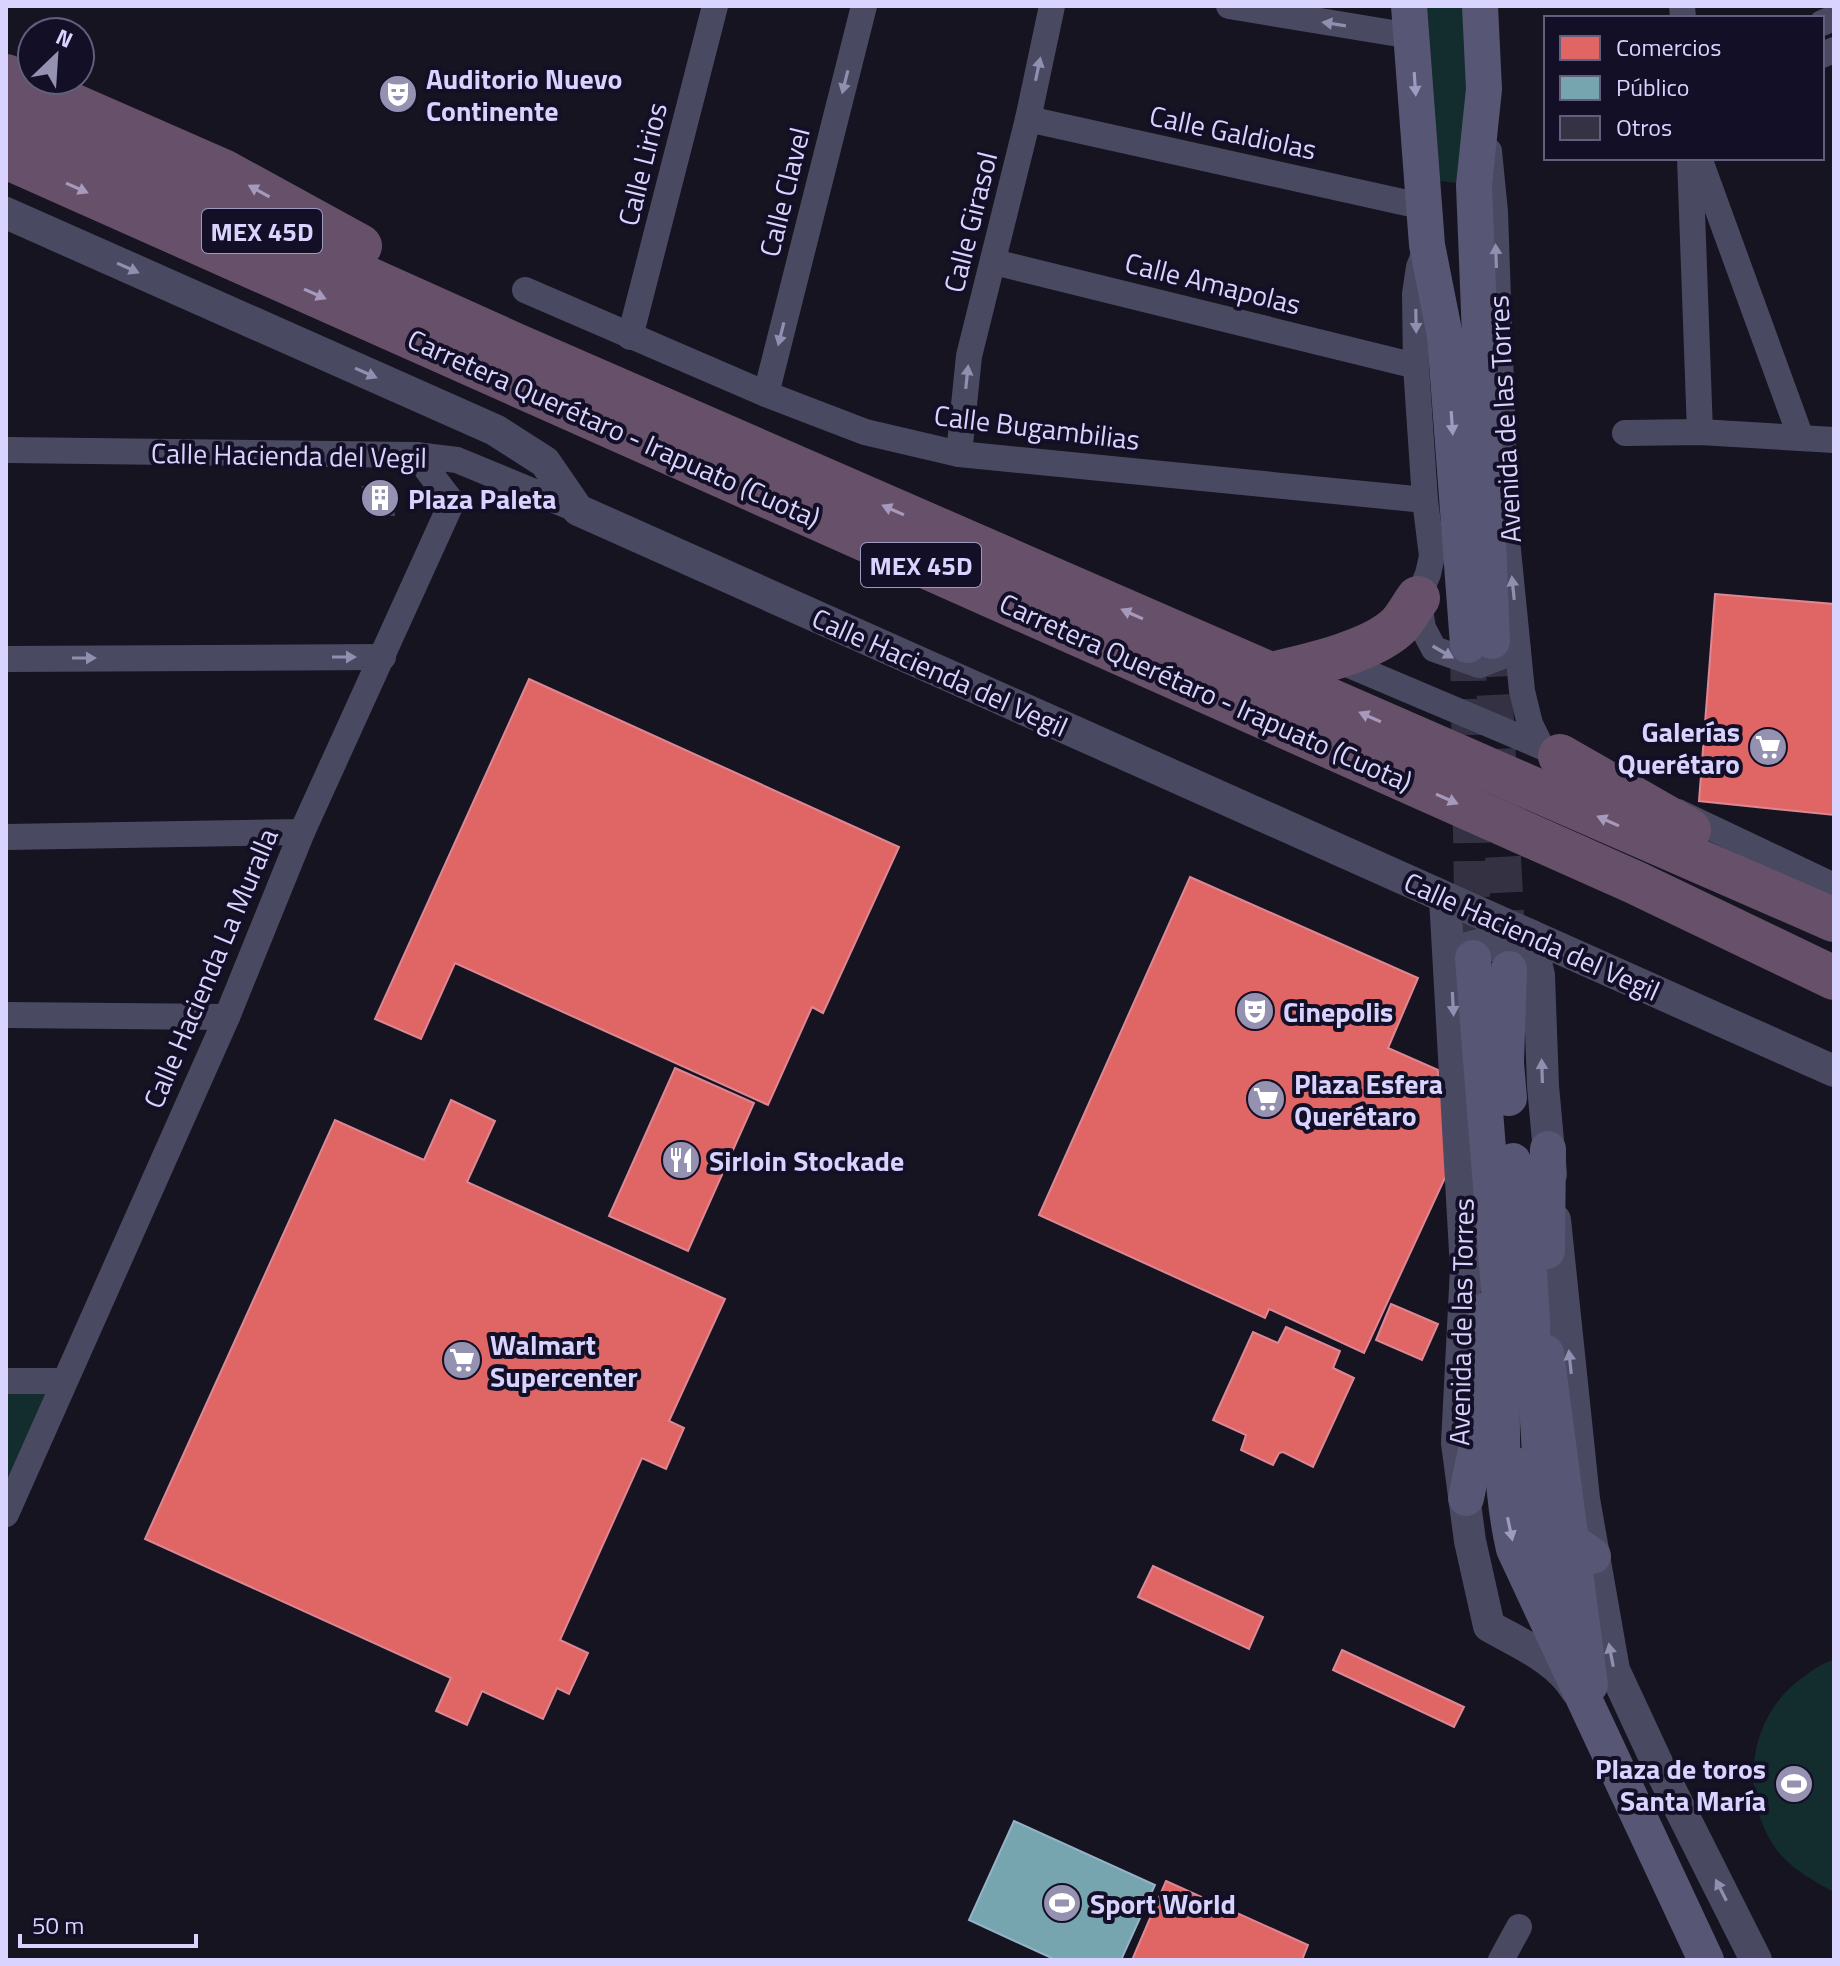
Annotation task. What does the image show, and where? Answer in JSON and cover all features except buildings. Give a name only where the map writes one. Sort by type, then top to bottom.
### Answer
[{"type":"highway","points":[[6,76],[225,172],[368,250],[518,346]]},
{"type":"highway","name":"Carretera Querétaro - Irapuato (Cuota)","points":[[6,116],[518,346],[1834,920]]},
{"type":"highway","name":"Carretera Querétaro - Irapuato (Cuota)","points":[[6,157],[1634,882],[1834,978]]},
{"type":"highway","points":[[1271,674],[1335,659],[1398,626],[1418,598]]},
{"type":"highway","points":[[1550,751],[1834,912]]},
{"type":"highway","points":[[1634,882],[1834,1003]]},
{"type":"main road","name":"Avenida de las Torres","points":[[1480,6],[1484,89],[1474,185],[1493,645]]},
{"type":"main road","name":"Avenida de las Torres","points":[[1410,21],[1427,245],[1445,336],[1493,645]]},
{"type":"main road","name":"Avenida de las Torres","points":[[1462,958],[1493,1213],[1522,1344]]},
{"type":"main road","name":"Avenida de las Torres","points":[[1522,1344],[1506,1063],[1524,972]]},
{"type":"main road","points":[[1548,1149],[1522,1344],[1501,1465],[1507,1520],[1514,1549],[1706,1960]]},
{"type":"main road","points":[[1513,1161],[1526,1222],[1542,1487],[1549,1512],[1560,1534],[1593,1556]]},
{"type":"main road","points":[[1466,1498],[1480,1431],[1493,1213]]},
{"type":"main road","points":[[1522,1344],[1522,1469],[1537,1535],[1583,1688],[1722,1960]]},
{"type":"street","name":"Calle Lirios","points":[[630,337],[715,6]]},
{"type":"street","name":"Calle Clavel","points":[[766,394],[864,6]]},
{"type":"street","name":"Calle Girasol","points":[[959,454],[969,356],[1028,119],[1052,6]]},
{"type":"street","points":[[1237,7],[1410,21]]},
{"type":"street","name":"Calle Galdiolas","points":[[1028,119],[1425,207]]},
{"type":"street","points":[[1690,160],[1700,432]]},
{"type":"street","points":[[1700,160],[1801,438]]},
{"type":"street","points":[[6,213],[495,430],[545,462],[578,510]]},
{"type":"street","points":[[1427,245],[1419,267],[1415,294],[1416,366],[1432,556],[1418,598],[1423,628],[1434,649],[1479,665],[1493,645]]},
{"type":"street","name":"Calle Amapolas","points":[[994,262],[1416,366]]},
{"type":"street","name":"Calle Bugambilias","points":[[525,290],[766,394],[865,432],[959,454],[1425,500]]},
{"type":"street","points":[[1625,433],[1700,432],[1834,440]]},
{"type":"street","name":"Calle Hacienda del Vegil","points":[[6,450],[416,455],[457,460],[578,510],[1834,1071]]},
{"type":"street","name":"Calle Hacienda La Muralla","points":[[6,1514],[227,1017],[302,832],[452,502],[416,455]]},
{"type":"street","name":"Avenida de las Torres","points":[[1493,645],[1522,691],[1530,724],[1550,751]]},
{"type":"street","points":[[6,659],[383,657]]},
{"type":"street","points":[[1335,659],[1550,751],[1834,886]]},
{"type":"street","points":[[6,837],[302,832]]},
{"type":"street","name":"Avenida de las Torres","points":[[1445,898],[1462,958],[1466,1269],[1457,1443],[1470,1541],[1489,1626],[1551,1662],[1583,1688],[1694,1960]]},
{"type":"street","name":"Avenida de las Torres","points":[[1530,935],[1524,972],[1543,1086],[1583,1483],[1614,1670],[1756,1960]]},
{"type":"street","points":[[1462,958],[1464,948],[1479,943],[1502,948],[1517,956],[1524,972]]},
{"type":"street","points":[[6,1015],[227,1017]]},
{"type":"street","points":[[6,1381],[64,1381]]},
{"type":"street","points":[[1583,1688],[1585,1640],[1601,1606]]},
{"type":"street","points":[[1501,1960],[1519,1927]]},
{"type":"green space","points":[[1409,6],[1480,6],[1474,185],[1422,179]]},
{"type":"green space","points":[[6,1381],[64,1381],[6,1514]]},
{"type":"green space","name":"Plaza de toros Santa María","points":[[1834,1660],[1834,1892],[1800,1872],[1784,1859],[1772,1843],[1755,1800],[1753,1777],[1761,1732],[1784,1693],[1821,1665]]},
{"type":"tunnel","points":[[1492,641],[1508,955]]},
{"type":"tunnel","points":[[1468,645],[1473,958]]},
{"type":"place","name":"Auditorio Nuevo Continente","points":[[398,94]]},
{"type":"place","name":"Plaza Paleta","points":[[380,498]]},
{"type":"place","name":"Galerías Querétaro","points":[[1768,747]]},
{"type":"place","name":"Cinepolis","points":[[1255,1011]]},
{"type":"place","name":"Plaza Esfera Querétaro","points":[[1266,1099]]},
{"type":"place","name":"Sirloin Stockade","points":[[681,1160]]},
{"type":"place","name":"Walmart Supercenter","points":[[462,1360]]},
{"type":"place","name":"Plaza de toros Santa María","points":[[1794,1784]]},
{"type":"place","name":"Sport World","points":[[1062,1903]]}]
